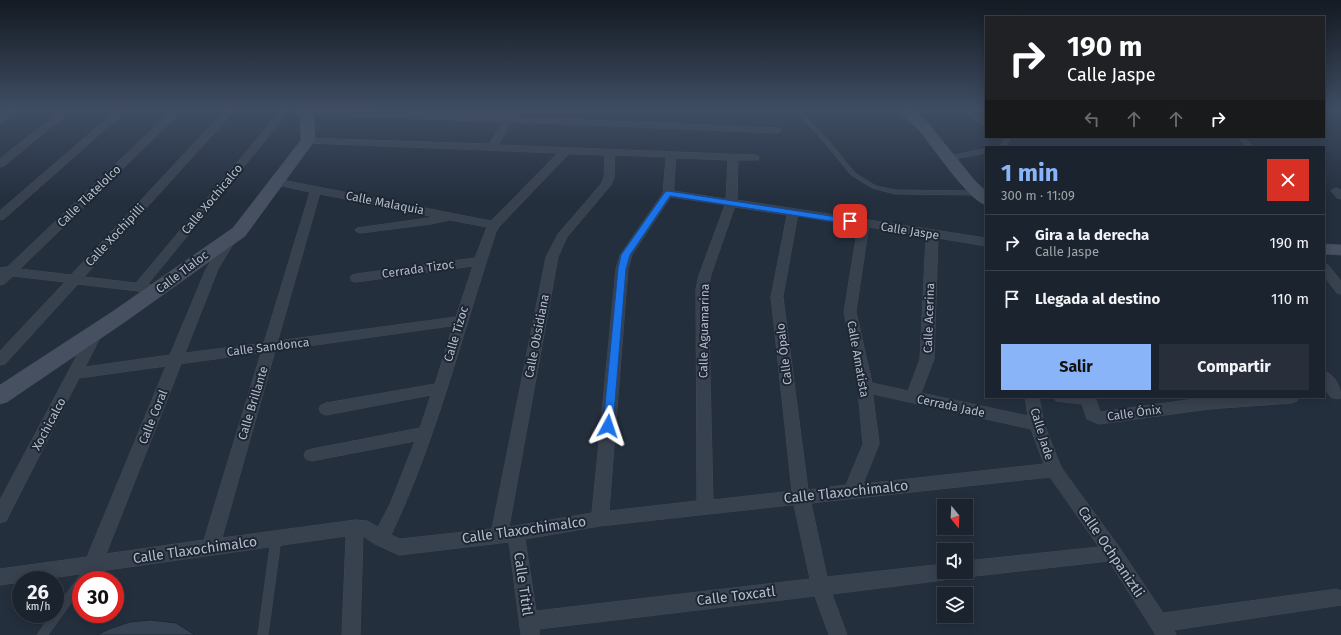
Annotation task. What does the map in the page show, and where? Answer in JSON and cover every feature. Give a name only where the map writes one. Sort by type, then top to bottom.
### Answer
[{"type":"street","points":[[0,164],[31,140]]},
{"type":"street","points":[[0,217],[89,140]]},
{"type":"street","name":"Calle Tlatelolco","points":[[0,281],[5,271],[147,140]]},
{"type":"street","name":"Calle Xochipilli","points":[[0,360],[203,140]]},
{"type":"street","name":"Calle Xochicalco","points":[[139,287],[270,140]]},
{"type":"street","points":[[308,140],[754,158]]},
{"type":"street","name":"Calle Tlaloc","points":[[0,396],[158,290],[210,251],[229,241],[239,232],[308,140]]},
{"type":"street","points":[[492,147],[497,140]]},
{"type":"street","points":[[934,140],[983,197]]},
{"type":"street","name":"Calle Tizoc","points":[[381,539],[397,510],[425,433],[479,261],[490,232],[494,225],[566,151]]},
{"type":"street","name":"Calle Obsidiana","points":[[507,534],[552,257],[562,236],[606,185],[609,178],[610,153]]},
{"type":"street","points":[[600,519],[622,269],[626,255],[668,193],[671,155]]},
{"type":"street","name":"Calle Aguamarina","points":[[705,508],[702,289],[705,275],[731,203],[733,158]]},
{"type":"street","name":"Calle Malaquia","points":[[277,182],[494,225]]},
{"type":"street","name":"Calle Brillante","points":[[210,548],[316,190]]},
{"type":"street","name":"Calle Jaspe","points":[[668,193],[985,242]]},
{"type":"street","name":"Calle Ópalo","points":[[793,213],[777,297],[801,497],[820,586],[838,635]]},
{"type":"street","points":[[361,230],[431,221],[450,216]]},
{"type":"street","name":"Calle Amatista","points":[[852,491],[871,444],[866,401],[866,387],[850,312],[864,223]]},
{"type":"street","name":"Calle Acerina","points":[[912,398],[927,360],[932,234]]},
{"type":"street","name":"Calle Coral","points":[[93,564],[212,269],[229,241]]},
{"type":"street","points":[[1325,248],[1341,250]]},
{"type":"street","name":"Cerrada Tizoc","points":[[356,278],[479,261]]},
{"type":"street","points":[[189,266],[212,269]]},
{"type":"street","points":[[1325,269],[1341,290]]},
{"type":"street","points":[[5,271],[158,290]]},
{"type":"street","name":"Calle Sandonca","points":[[76,373],[460,321]]},
{"type":"street","name":"Xochicalco","points":[[0,516],[76,373],[96,332]]},
{"type":"street","points":[[1325,378],[1334,394]]},
{"type":"street","name":"Cerrada Jade","points":[[866,387],[1038,424]]},
{"type":"street","points":[[326,409],[440,388]]},
{"type":"street","name":"Calle Jade","points":[[1032,398],[1038,424],[1054,470]]},
{"type":"street","name":"Calle Ónix","points":[[1088,398],[1092,415],[1099,418],[1209,403],[1278,398]]},
{"type":"street","points":[[1182,398],[1209,403]]},
{"type":"street","points":[[312,455],[425,433]]},
{"type":"street","name":"Calle Tlaxochimalco","points":[[0,577],[355,527],[367,529],[381,539],[399,547],[507,534],[600,519],[1054,470]]},
{"type":"street","name":"Calle Ochpaniztli","points":[[1054,470],[1163,629]]},
{"type":"street","points":[[351,635],[355,527]]},
{"type":"street","name":"Calle Tititl","points":[[507,534],[529,628]]},
{"type":"street","points":[[973,568],[1112,553]]},
{"type":"street","name":"Calle Toxcatl","points":[[529,628],[820,586],[937,573]]},
{"type":"street","points":[[1163,629],[1337,598]]},
{"type":"lane","points":[[825,140],[853,174],[874,187],[895,192],[983,197]]},
{"type":"lane","points":[[949,158],[985,151]]},
{"type":"lane","points":[[263,635],[276,539]]},
{"type":"lane","points":[[42,635],[93,564]]},
{"type":"building","points":[[151,620],[176,623],[195,635],[97,635],[130,622]]},
{"type":"route","points":[[608,426],[622,269],[626,255],[668,193],[850,221]]}]
